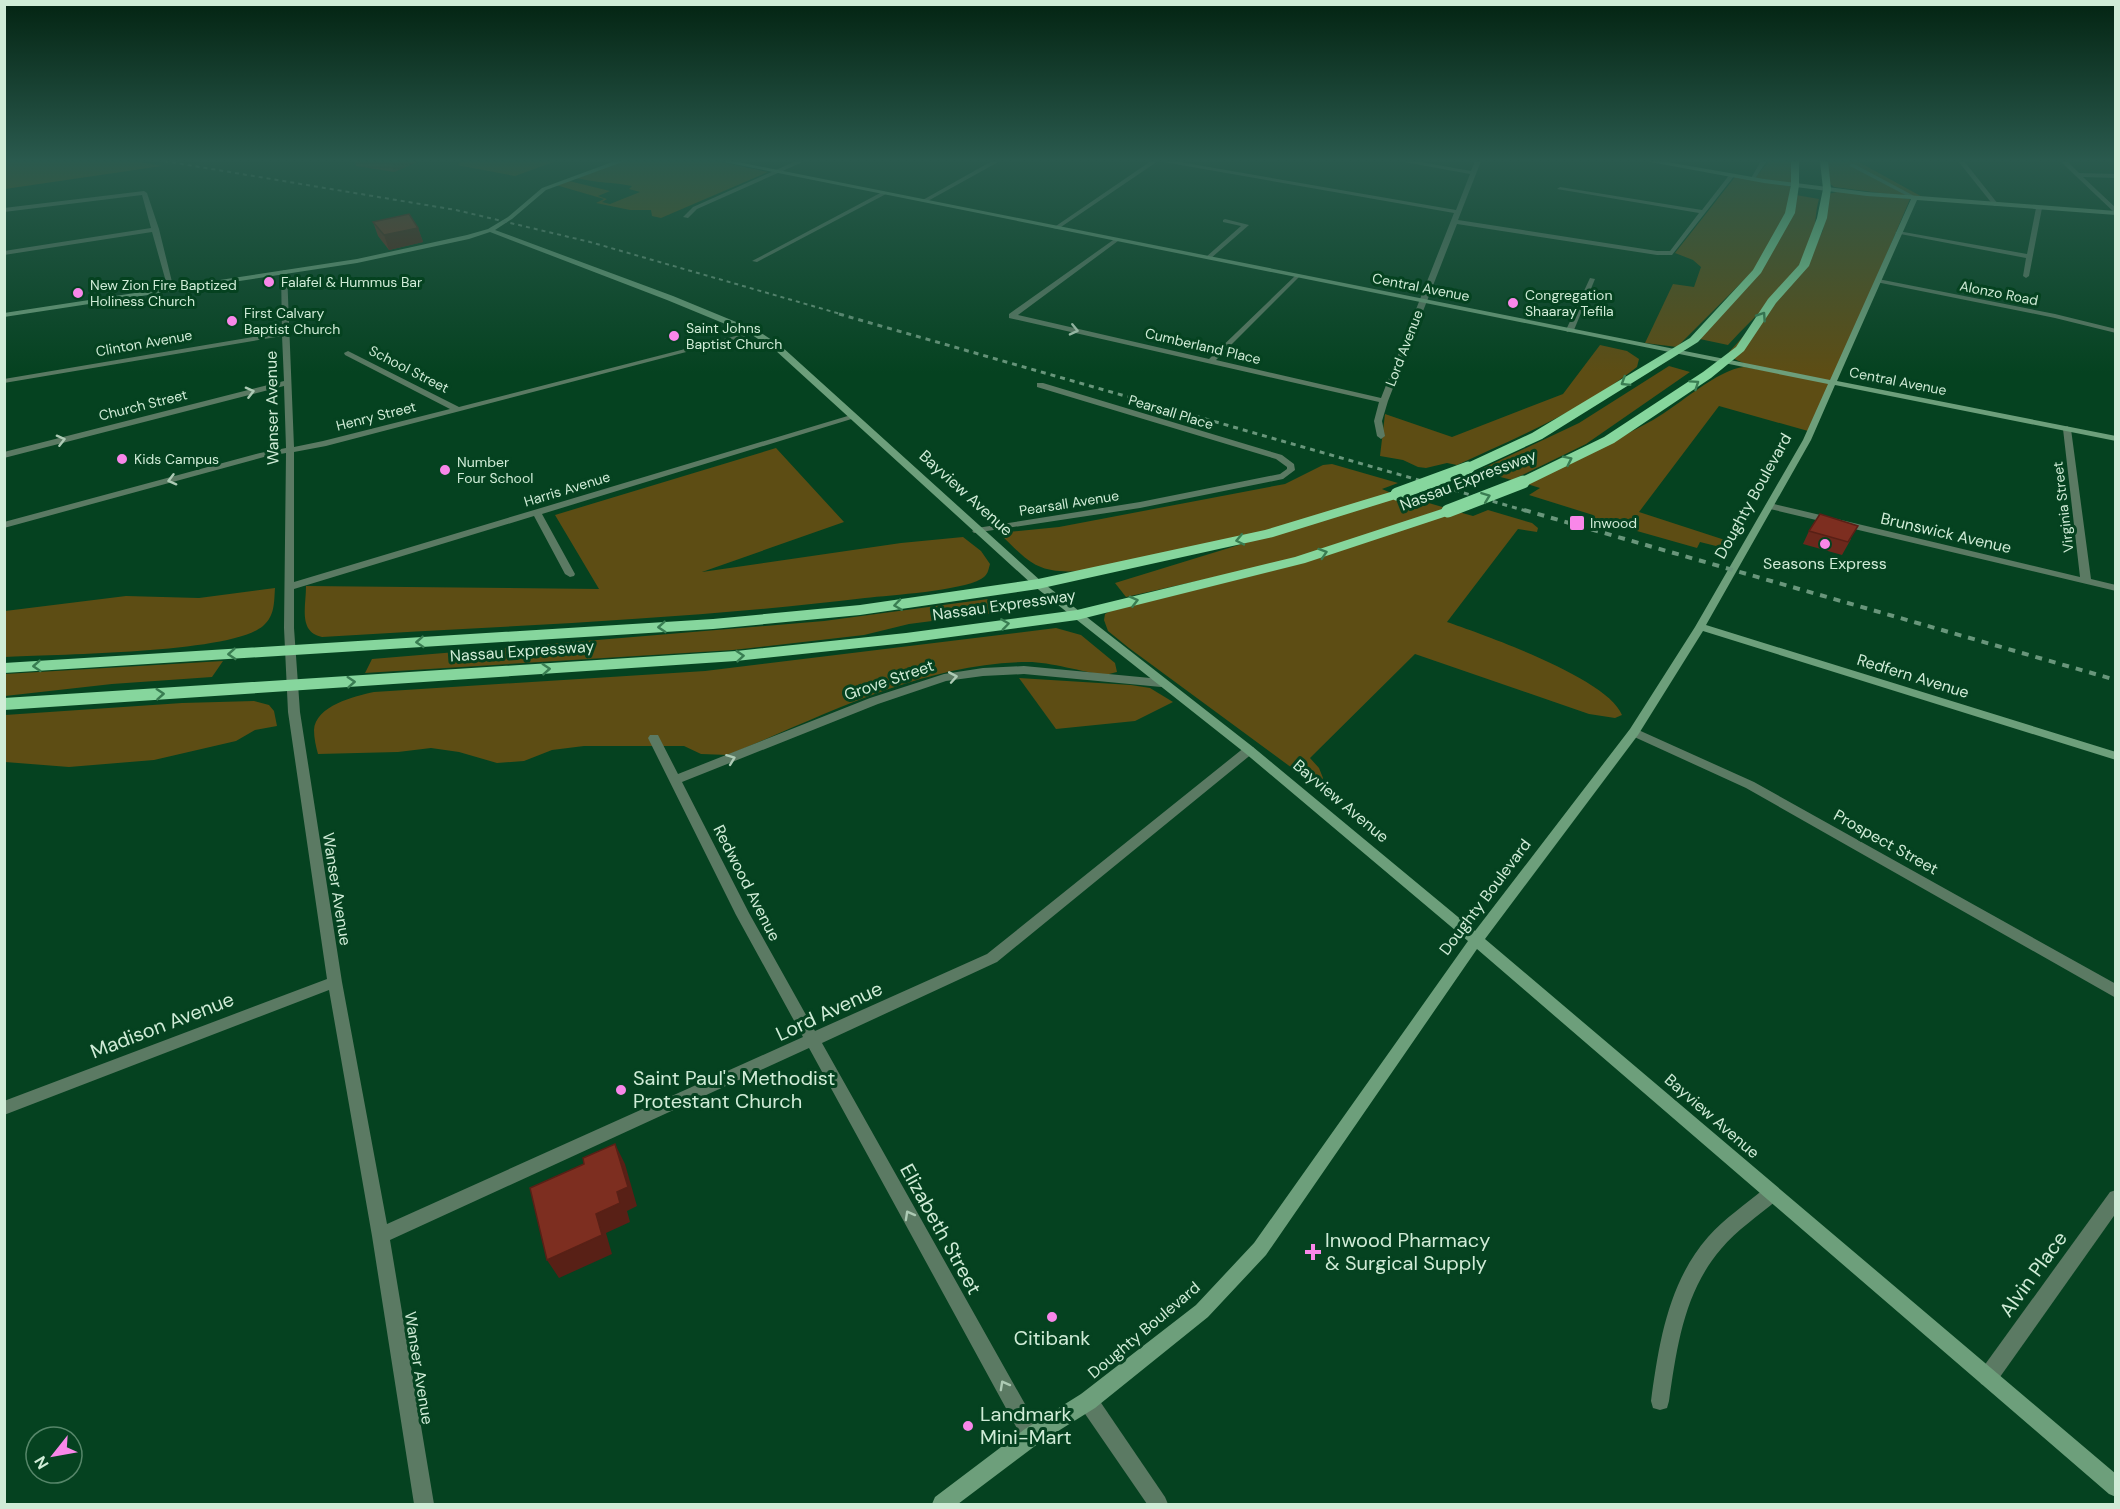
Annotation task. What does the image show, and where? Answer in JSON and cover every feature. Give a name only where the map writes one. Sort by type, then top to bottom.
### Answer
[{"type":"highway","name":"Nassau Expressway","points":[[4,668],[779,618],[883,607],[1038,584],[1268,534],[1397,494],[1468,468],[1537,436],[1694,340],[1757,271],[1780,231]]},
{"type":"highway","name":"Nassau Expressway","points":[[4,704],[773,653],[850,645],[1077,615],[1300,560],[1449,511],[1523,482],[1609,440],[1726,361],[1740,349],[1772,301],[1804,266],[1817,231]]},
{"type":"street","points":[[4,253],[141,231]]},
{"type":"street","points":[[157,231],[172,289]]},
{"type":"street","points":[[4,315],[385,256],[486,231]]},
{"type":"street","name":"Bayview Avenue","points":[[494,231],[670,298],[755,333],[778,348],[1038,584],[1249,750],[1476,940],[2115,1487]]},
{"type":"street","points":[[755,261],[812,231]]},
{"type":"street","name":"Central Avenue","points":[[1073,231],[2115,438]]},
{"type":"street","points":[[1208,258],[1239,231]]},
{"type":"street","name":"Lord Avenue","points":[[1381,436],[1378,421],[1384,401],[1422,301],[1452,231]]},
{"type":"street","points":[[1518,231],[1665,254],[1672,253],[1688,231]]},
{"type":"street","points":[[2026,276],[2035,231]]},
{"type":"street","points":[[1898,233],[2030,257]]},
{"type":"street","name":"Doughty Boulevard","points":[[942,1504],[1032,1436],[1088,1401],[1202,1311],[1260,1249],[1476,940],[1634,732],[1700,627],[1807,440],[1898,233]]},
{"type":"street","name":"Cumberland Place","points":[[1116,240],[1012,316],[1384,401]]},
{"type":"street","name":"Wanser Avenue","points":[[285,272],[290,450],[290,650],[301,767],[335,982],[381,1236],[424,1504]]},
{"type":"street","points":[[1210,362],[1297,276]]},
{"type":"street","points":[[1570,330],[1592,279]]},
{"type":"street","name":"Alonzo Road","points":[[1878,281],[2073,320],[2115,331]]},
{"type":"street","name":"Clinton Avenue","points":[[4,381],[287,333]]},
{"type":"street","name":"Henry Street","points":[[4,525],[263,455],[457,409],[755,333]]},
{"type":"street","name":"School Street","points":[[348,353],[457,409]]},
{"type":"street","name":"Church Street","points":[[4,455],[289,382]]},
{"type":"street","name":"Pearsall Place","points":[[1041,385],[1279,457],[1291,466],[1291,470],[1283,476],[1130,506]]},
{"type":"street","name":"Harris Avenue","points":[[289,587],[854,417]]},
{"type":"street","name":"Virginia Street","points":[[2067,429],[2086,581]]},
{"type":"street","name":"Pearsall Avenue","points":[[977,531],[1130,506]]},
{"type":"street","name":"Brunswick Avenue","points":[[1770,506],[2115,588]]},
{"type":"street","points":[[536,512],[570,574]]},
{"type":"street","name":"Redfern Avenue","points":[[1700,627],[2115,756]]},
{"type":"street","name":"Grove Street","points":[[676,780],[874,701],[944,678],[983,672],[1024,670],[1161,683]]},
{"type":"street","name":"Prospect Street","points":[[1634,732],[1750,785],[2020,936],[2115,992]]},
{"type":"street","name":"Redwood Avenue","points":[[654,738],[743,915],[812,1042]]},
{"type":"street","name":"Lord Avenue","points":[[381,1236],[812,1042],[992,958],[1249,750]]},
{"type":"street","name":"Madison Avenue","points":[[4,1108],[335,982]]},
{"type":"street","name":"Elizabeth Street","points":[[812,1042],[1032,1436]]},
{"type":"street","points":[[1660,1401],[1671,1326],[1694,1269],[1716,1241],[1771,1194]]},
{"type":"street","name":"Alvin Place","points":[[1988,1377],[2115,1198]]},
{"type":"street","points":[[1088,1401],[1158,1504]]},
{"type":"shaded area","points":[[1692,231],[1777,231],[1755,269],[1677,347],[1645,343],[1673,284],[1694,287],[1701,267],[1693,260],[1675,253]]},
{"type":"shaded area","points":[[1776,231],[1814,231],[1806,254],[1787,282],[1728,345],[1695,338],[1745,289]]},
{"type":"shaded area","points":[[1822,231],[1896,231],[1833,381],[1760,368],[1746,364],[1728,354],[1806,267]]},
{"type":"shaded area","points":[[1600,345],[1627,351],[1639,359],[1637,367],[1595,396],[1550,421],[1457,465],[1447,463],[1426,468],[1403,460],[1380,456],[1385,414],[1452,437],[1563,394]]},
{"type":"shaded area","points":[[1669,366],[1690,372],[1586,444],[1512,480],[1477,471],[1579,423]]},
{"type":"shaded area","points":[[1744,367],[1831,382],[1808,431],[1719,406],[1639,512],[1728,541],[1724,548],[1700,542],[1697,548],[1591,518],[1593,515],[1529,495],[1540,488],[1524,483],[1589,453],[1663,414],[1722,374]]},
{"type":"shaded area","points":[[776,448],[844,522],[702,572],[901,543],[963,537],[981,551],[990,564],[988,571],[981,579],[958,587],[730,612],[322,637],[309,630],[306,624],[306,586],[599,589],[555,515]]},
{"type":"shaded area","points":[[1332,464],[1398,483],[1382,489],[1391,493],[1251,535],[1082,571],[1054,571],[1035,564],[999,533],[1059,527],[1285,484],[1323,465]]},
{"type":"shaded area","points":[[1401,495],[1446,508],[1296,559],[1126,597],[1115,583]]},
{"type":"shaded area","points":[[1488,510],[1532,523],[1538,528],[1537,532],[1518,529],[1447,622],[1515,647],[1570,673],[1612,701],[1622,715],[1615,718],[1589,714],[1415,654],[1310,758],[1319,768],[1323,778],[1320,783],[1307,779],[1129,648],[1108,631],[1104,620],[1105,614],[1112,610],[1291,564],[1455,511],[1473,516]]},
{"type":"shaded area","points":[[275,588],[270,618],[263,626],[244,635],[216,642],[140,651],[5,657],[5,611],[126,596],[199,598]]},
{"type":"shaded area","points":[[988,599],[994,613],[909,624],[864,635],[733,650],[365,673],[372,659],[824,621]]},
{"type":"shaded area","points":[[1056,628],[1081,635],[1115,663],[1117,672],[1105,675],[1028,662],[950,671],[874,694],[728,755],[701,754],[684,746],[584,746],[552,750],[524,761],[497,763],[459,752],[431,748],[398,752],[318,754],[315,739],[316,722],[328,708],[347,699],[374,692],[705,671]]},
{"type":"shaded area","points":[[223,661],[212,677],[112,684],[5,696],[5,674]]},
{"type":"shaded area","points":[[1019,678],[1131,685],[1150,688],[1173,702],[1135,721],[1056,729]]},
{"type":"shaded area","points":[[254,701],[269,705],[274,711],[277,726],[255,730],[236,741],[154,760],[69,767],[5,762],[5,715],[182,703]]},
{"type":"building","points":[[381,231],[401,231],[384,235]]},
{"type":"building","points":[[1820,514],[1858,526],[1848,542],[1809,531]]},
{"type":"building","points":[[615,1144],[628,1187],[617,1192],[620,1203],[596,1214],[602,1235],[547,1260],[530,1188],[584,1164],[583,1158]]},
{"type":"railway","points":[[546,231],[844,315]]},
{"type":"railway","points":[[839,314],[1530,512]]},
{"type":"railway","points":[[1524,510],[2116,680]]},
{"type":"place","name":"Falafel & Hummus Bar","points":[[269,282]]},
{"type":"place","name":"New Zion Fire Baptized Holiness Church","points":[[78,293]]},
{"type":"place","name":"Congregation Shaaray Tefila","points":[[1513,303]]},
{"type":"place","name":"First Calvary Baptist Church","points":[[232,321]]},
{"type":"place","name":"Saint Johns Baptist Church","points":[[674,336]]},
{"type":"place","name":"Kids Campus","points":[[122,459]]},
{"type":"place","name":"Number Four School","points":[[445,470]]},
{"type":"place","name":"Inwood","points":[[1577,523]]},
{"type":"place","name":"Seasons Express","points":[[1825,544]]},
{"type":"place","name":"Saint Paul's Methodist Protestant Church","points":[[621,1090]]},
{"type":"place","name":"Inwood Pharmacy & Surgical Supply","points":[[1313,1252]]},
{"type":"place","name":"Citibank","points":[[1052,1317]]},
{"type":"place","name":"Landmark Mini-Mart","points":[[968,1426]]}]
